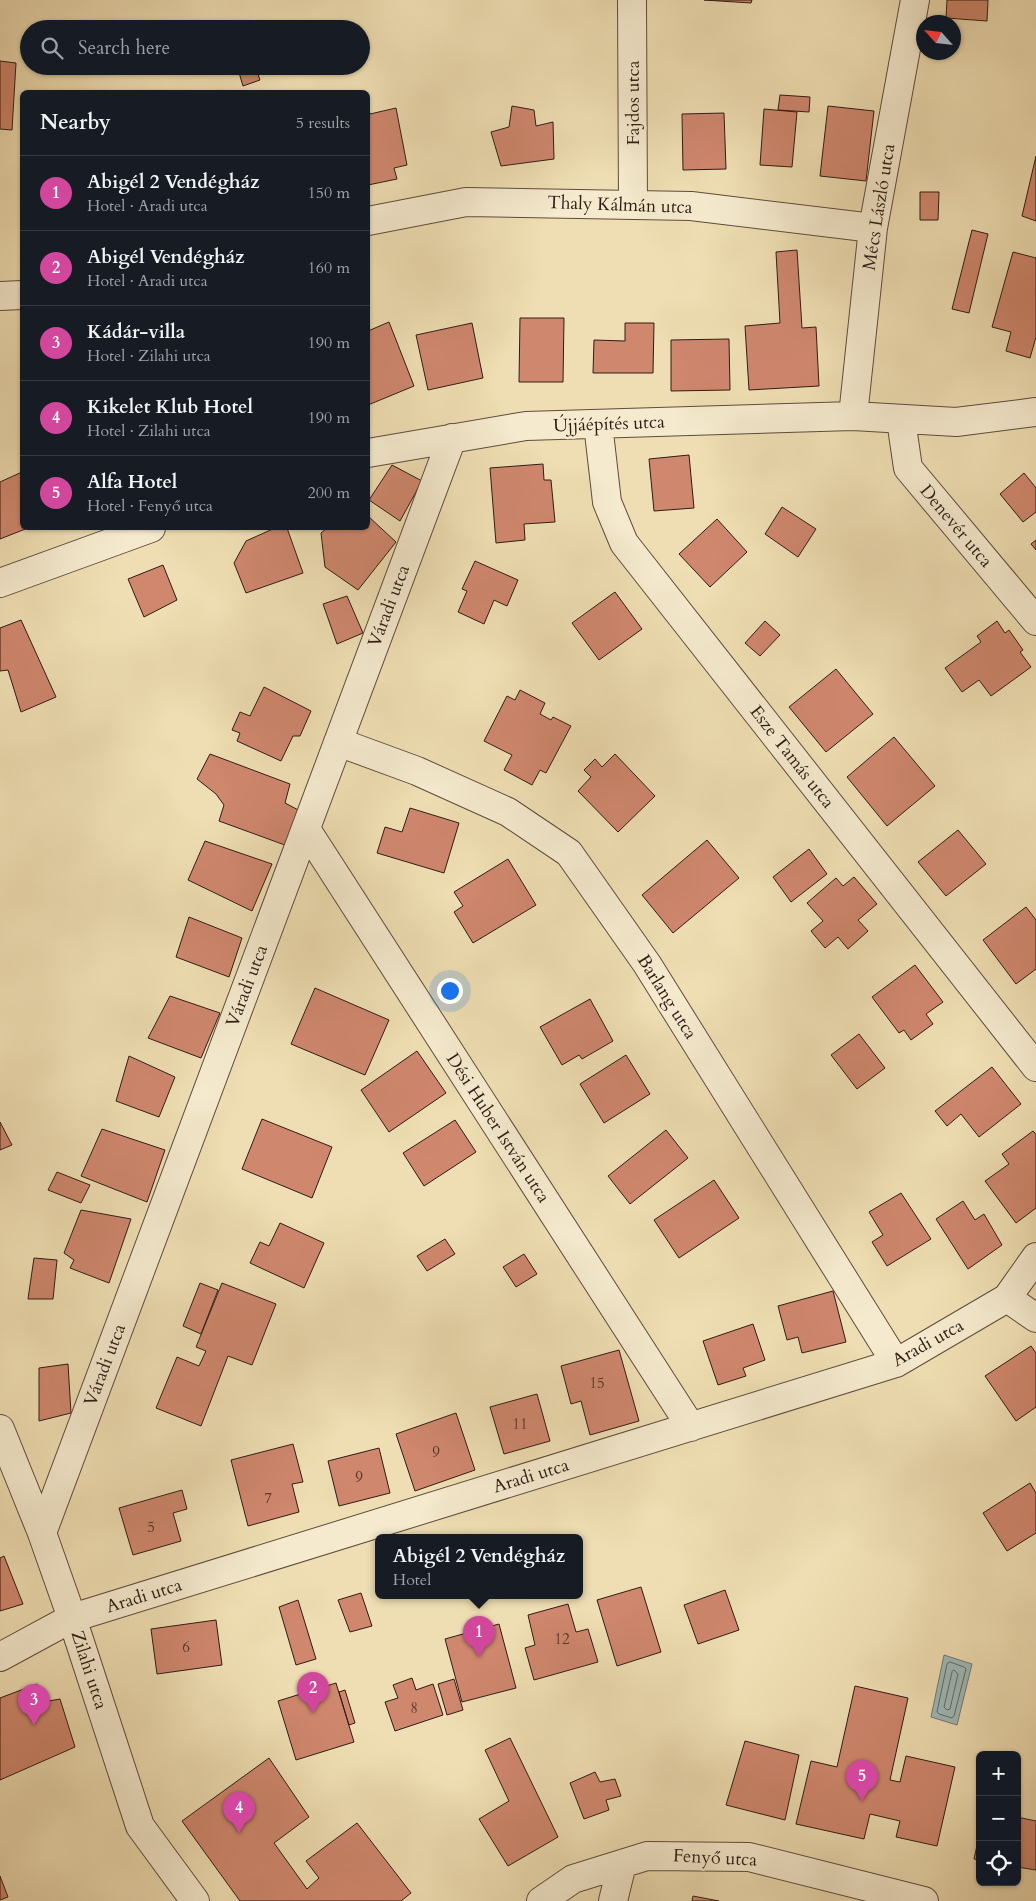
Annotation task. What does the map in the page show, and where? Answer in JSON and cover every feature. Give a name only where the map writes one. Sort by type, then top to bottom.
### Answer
[{"type":"street","name":"Fajdos utca","points":[[632,0],[633,205]]},
{"type":"street","name":"Mécs László utca","points":[[853,416],[873,228],[916,0]]},
{"type":"street","name":"Thaly Kálmán utca","points":[[370,221],[466,202],[691,206],[873,228]]},
{"type":"street","points":[[0,296],[20,295]]},
{"type":"street","points":[[853,416],[956,422],[1036,412]]},
{"type":"street","name":"Újjáépítés utca","points":[[370,453],[526,426],[853,416]]},
{"type":"street","name":"Denevér utca","points":[[901,420],[908,468],[1036,621]]},
{"type":"street","name":"Esze Tamás utca","points":[[598,424],[607,502],[624,542],[1036,1066]]},
{"type":"street","name":"Váradi utca","points":[[42,1533],[452,438]]},
{"type":"street","points":[[0,583],[146,530]]},
{"type":"street","name":"Barlang utca","points":[[338,742],[417,771],[508,812],[569,853],[647,964],[896,1363]]},
{"type":"street","name":"Dési Huber István utca","points":[[306,829],[691,1427]]},
{"type":"street","name":"Aradi utca","points":[[0,1657],[72,1618],[896,1363],[1007,1298],[1036,1256]]},
{"type":"street","points":[[1007,1298],[1036,1318]]},
{"type":"street","name":"Zilahi utca","points":[[0,1429],[42,1533],[72,1618],[140,1826],[195,1901]]},
{"type":"street","name":"Fenyő utca","points":[[541,1901],[573,1879],[647,1856],[750,1857],[924,1901]]},
{"type":"street","points":[[613,1901],[622,1864]]},
{"type":"water","points":[[944,1655],[972,1664],[957,1725],[931,1717]]},
{"type":"building","points":[[704,0],[752,0],[751,3]]},
{"type":"building","points":[[947,0],[988,0],[987,21],[961,19],[961,15],[946,15]]},
{"type":"building","points":[[0,61],[16,63],[12,130],[0,129]]},
{"type":"building","points":[[240,75],[258,75],[260,80],[243,86]]},
{"type":"building","points":[[780,95],[810,97],[809,112],[778,110]]},
{"type":"building","points":[[512,106],[534,110],[536,126],[553,122],[554,159],[501,166],[491,132],[509,127]]},
{"type":"building","points":[[828,106],[874,111],[866,181],[820,176]]},
{"type":"building","points":[[396,108],[407,165],[394,168],[397,179],[370,185],[370,114]]},
{"type":"building","points":[[764,109],[797,112],[792,167],[760,165]]},
{"type":"building","points":[[724,113],[726,169],[683,170],[682,114]]},
{"type":"building","points":[[1036,156],[1036,221],[1022,216]]},
{"type":"building","points":[[920,192],[939,192],[938,220],[920,220]]},
{"type":"building","points":[[972,230],[988,234],[969,313],[952,309]]},
{"type":"building","points":[[797,250],[802,328],[816,327],[819,386],[749,390],[745,326],[780,323],[776,252]]},
{"type":"building","points":[[1013,252],[1036,258],[1036,337],[1030,358],[1006,351],[1011,332],[992,327]]},
{"type":"building","points":[[520,318],[564,318],[563,382],[519,382]]},
{"type":"building","points":[[389,322],[414,386],[370,404],[370,330]]},
{"type":"building","points":[[472,323],[483,378],[428,390],[416,335]]},
{"type":"building","points":[[625,323],[654,323],[653,373],[593,373],[594,340],[625,341]]},
{"type":"building","points":[[729,339],[730,390],[671,391],[671,340]]},
{"type":"building","points":[[689,455],[694,508],[654,511],[649,459]]},
{"type":"building","points":[[543,464],[544,480],[551,480],[555,522],[524,524],[525,540],[496,543],[490,468]]},
{"type":"building","points":[[392,465],[422,481],[400,521],[370,501]]},
{"type":"building","points":[[20,473],[20,530],[23,530],[0,539],[0,482]]},
{"type":"building","points":[[1024,473],[1036,488],[1036,512],[1023,522],[1000,494]]},
{"type":"building","points":[[782,507],[816,529],[798,557],[765,534]]},
{"type":"building","points":[[370,518],[396,542],[358,590],[325,567],[321,533],[325,530],[370,530]]},
{"type":"building","points":[[717,519],[747,552],[710,587],[679,554]]},
{"type":"building","points":[[271,530],[288,530],[303,573],[246,593],[234,563],[246,541]]},
{"type":"building","points":[[1036,540],[1036,550],[1031,544]]},
{"type":"building","points":[[475,561],[518,580],[507,606],[494,600],[484,624],[458,612],[467,591],[462,589]]},
{"type":"building","points":[[163,565],[177,600],[144,617],[128,579]]},
{"type":"building","points":[[615,592],[642,629],[599,660],[572,623]]},
{"type":"building","points":[[347,596],[363,633],[337,644],[323,604]]},
{"type":"building","points":[[21,620],[56,697],[21,712],[8,670],[0,671],[0,628]]},
{"type":"building","points":[[765,621],[780,635],[760,656],[745,643]]},
{"type":"building","points":[[997,621],[1005,633],[1009,630],[1023,650],[1020,652],[1031,667],[991,696],[979,680],[962,692],[945,668],[981,642],[977,636]]},
{"type":"building","points":[[836,669],[873,714],[826,752],[789,707]]},
{"type":"building","points":[[264,687],[311,711],[300,736],[293,736],[281,761],[237,741],[240,733],[232,730],[240,712],[250,716]]},
{"type":"building","points":[[520,690],[545,703],[540,714],[551,720],[553,717],[571,726],[546,773],[540,770],[532,785],[504,770],[512,755],[484,741],[507,696],[515,700]]},
{"type":"building","points":[[894,737],[935,786],[887,826],[847,777]]},
{"type":"building","points":[[210,754],[290,784],[285,803],[304,813],[293,848],[219,821],[224,805],[216,794],[197,779]]},
{"type":"building","points":[[615,754],[655,796],[618,832],[578,791],[591,777],[584,770],[595,759],[602,767]]},
{"type":"building","points":[[410,808],[459,823],[444,873],[377,853],[385,827],[402,832]]},
{"type":"building","points":[[958,830],[986,864],[946,896],[918,862]]},
{"type":"building","points":[[707,840],[739,878],[673,933],[642,895]]},
{"type":"building","points":[[205,841],[272,864],[252,911],[188,880]]},
{"type":"building","points":[[809,849],[827,874],[791,902],[773,877]]},
{"type":"building","points":[[508,859],[536,905],[473,943],[454,912],[463,906],[454,892]]},
{"type":"building","points":[[854,877],[877,904],[858,920],[868,931],[848,949],[838,937],[825,948],[811,931],[823,921],[807,903],[836,878],[843,886]]},
{"type":"building","points":[[1026,907],[1036,920],[1036,969],[1016,984],[983,940]]},
{"type":"building","points":[[189,917],[242,938],[229,977],[176,957]]},
{"type":"building","points":[[915,965],[943,1002],[926,1014],[933,1024],[911,1040],[904,1030],[899,1033],[872,997]]},
{"type":"building","points":[[315,988],[389,1020],[365,1075],[291,1044]]},
{"type":"building","points":[[170,996],[220,1013],[201,1058],[148,1038]]},
{"type":"building","points":[[590,999],[613,1041],[582,1059],[579,1055],[562,1065],[540,1027]]},
{"type":"building","points":[[859,1034],[885,1068],[857,1089],[831,1055]]},
{"type":"building","points":[[417,1051],[446,1093],[389,1132],[361,1090]]},
{"type":"building","points":[[626,1055],[650,1094],[604,1123],[580,1084]]},
{"type":"building","points":[[129,1056],[175,1077],[159,1117],[116,1101]]},
{"type":"building","points":[[992,1067],[1021,1104],[979,1137],[961,1114],[947,1126],[935,1111]]},
{"type":"building","points":[[262,1119],[332,1147],[312,1198],[242,1169]]},
{"type":"building","points":[[455,1120],[476,1152],[424,1186],[403,1153]]},
{"type":"building","points":[[0,1122],[12,1145],[0,1150]]},
{"type":"building","points":[[102,1129],[165,1150],[147,1202],[81,1176]]},
{"type":"building","points":[[666,1130],[688,1158],[630,1204],[608,1176]]},
{"type":"building","points":[[1033,1131],[1036,1134],[1036,1208],[1016,1223],[985,1181],[1009,1164],[1002,1154]]},
{"type":"building","points":[[57,1172],[90,1185],[81,1203],[48,1190]]},
{"type":"building","points":[[714,1180],[739,1218],[679,1258],[654,1220]]},
{"type":"building","points":[[901,1193],[931,1239],[887,1266],[872,1242],[883,1235],[869,1212]]},
{"type":"building","points":[[963,1201],[975,1220],[984,1214],[1002,1245],[968,1269],[936,1219]]},
{"type":"building","points":[[81,1210],[131,1219],[109,1283],[70,1268],[74,1260],[64,1253]]},
{"type":"building","points":[[280,1223],[324,1243],[304,1288],[250,1263],[260,1242],[269,1246]]},
{"type":"building","points":[[445,1239],[455,1254],[427,1271],[417,1256]]},
{"type":"building","points":[[524,1254],[537,1274],[516,1287],[503,1267]]},
{"type":"building","points":[[34,1258],[57,1260],[53,1299],[28,1299]]},
{"type":"building","points":[[200,1283],[218,1290],[201,1334],[183,1326]]},
{"type":"building","points":[[222,1283],[276,1304],[252,1365],[228,1356],[201,1426],[156,1408],[177,1357],[199,1366],[206,1351],[196,1347]]},
{"type":"building","points":[[833,1291],[846,1342],[802,1353],[798,1337],[787,1340],[778,1306]]},
{"type":"building","points":[[753,1324],[765,1360],[743,1368],[746,1376],[718,1385],[703,1341]]},
{"type":"building","points":[[1031,1346],[1036,1353],[1036,1407],[1016,1421],[985,1376]]},
{"type":"building","points":[[619,1350],[639,1421],[590,1435],[581,1401],[571,1404],[561,1366]]},
{"type":"building","points":[[68,1364],[71,1413],[39,1421],[39,1368]]},
{"type":"building","points":[[537,1394],[550,1441],[504,1454],[490,1407]]},
{"type":"building","points":[[456,1413],[475,1470],[415,1491],[396,1434]]},
{"type":"building","points":[[293,1444],[303,1482],[292,1484],[299,1512],[248,1526],[231,1460]]},
{"type":"building","points":[[379,1448],[390,1493],[339,1506],[328,1461]]},
{"type":"building","points":[[1030,1483],[1036,1493],[1036,1533],[1007,1551],[983,1513]]},
{"type":"building","points":[[182,1490],[187,1509],[173,1513],[181,1541],[133,1555],[119,1508]]},
{"type":"building","points":[[4,1556],[23,1604],[0,1611],[0,1558]]},
{"type":"building","points":[[641,1587],[661,1652],[617,1666],[597,1600]]},
{"type":"building","points":[[725,1590],[739,1630],[698,1644],[684,1605]]},
{"type":"building","points":[[361,1593],[372,1626],[350,1632],[338,1600]]},
{"type":"building","points":[[298,1600],[316,1659],[296,1665],[279,1607]]},
{"type":"building","points":[[568,1604],[576,1632],[588,1629],[598,1662],[534,1680],[525,1648],[535,1645],[528,1615]]},
{"type":"building","points":[[216,1620],[222,1665],[157,1674],[151,1629]]},
{"type":"building","points":[[499,1624],[516,1688],[462,1702],[445,1639]]},
{"type":"building","points":[[412,1678],[416,1690],[433,1684],[443,1715],[395,1731],[385,1702],[398,1698],[393,1685]]},
{"type":"building","points":[[454,1679],[463,1710],[447,1715],[438,1684]]},
{"type":"building","points":[[336,1683],[354,1742],[296,1760],[278,1701]]},
{"type":"building","points":[[37,1684],[43,1702],[60,1699],[75,1747],[0,1780],[0,1698]]},
{"type":"building","points":[[855,1686],[908,1698],[890,1780],[900,1782],[906,1756],[955,1767],[937,1846],[896,1837],[900,1821],[870,1814],[864,1839],[796,1824],[811,1761],[837,1767]]},
{"type":"building","points":[[345,1690],[355,1723],[349,1725],[339,1692]]},
{"type":"building","points":[[510,1738],[558,1837],[508,1866],[479,1819],[509,1801],[485,1750]]},
{"type":"building","points":[[745,1741],[799,1755],[785,1820],[726,1805]]},
{"type":"building","points":[[269,1758],[309,1817],[274,1843],[307,1889],[319,1878],[306,1861],[357,1823],[411,1893],[401,1901],[240,1901],[182,1821]]},
{"type":"building","points":[[595,1772],[600,1782],[615,1779],[621,1796],[606,1800],[609,1810],[584,1819],[570,1783]]},
{"type":"building","points":[[1021,1818],[1036,1821],[1036,1870],[1021,1868]]},
{"type":"building","points":[[0,1876],[8,1897],[0,1900]]},
{"type":"building","points":[[693,1896],[719,1901],[692,1901]]},
{"type":"place","name":"Abigél 2 Vendégház","points":[[479,1657]]},
{"type":"place","name":"Abigél Vendégház","points":[[313,1713]]},
{"type":"place","name":"Kádár-villa","points":[[34,1725]]},
{"type":"place","name":"Alfa Hotel","points":[[862,1801]]},
{"type":"place","name":"Kikelet Klub Hotel","points":[[239,1833]]}]
